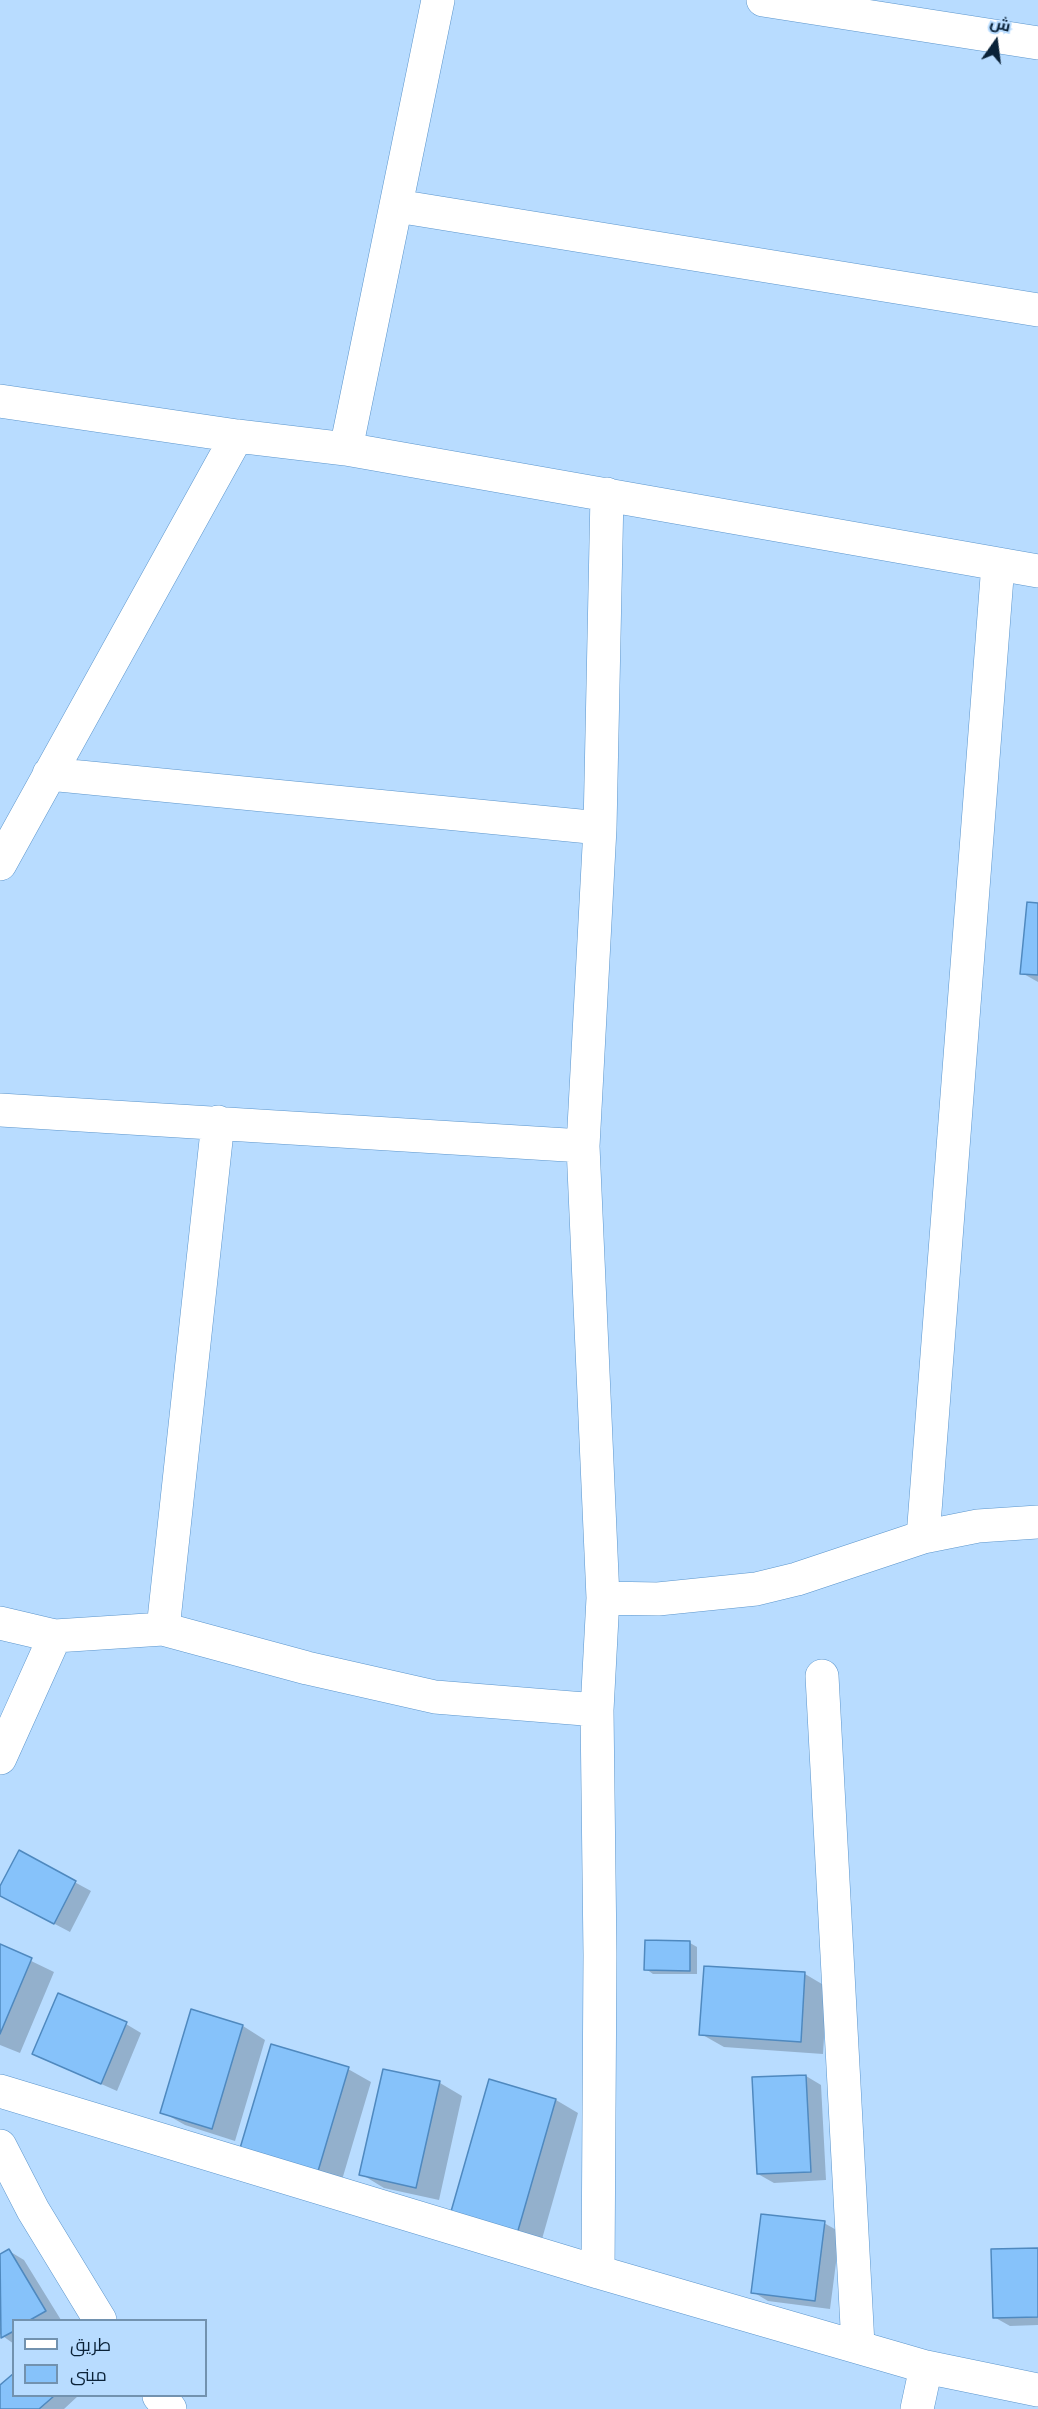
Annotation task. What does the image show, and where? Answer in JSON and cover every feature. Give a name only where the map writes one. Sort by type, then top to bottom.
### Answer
[{"type":"street","points":[[346,449],[438,0]]},
{"type":"street","points":[[763,0],[1038,43]]},
{"type":"street","points":[[397,206],[1038,310]]},
{"type":"street","points":[[0,401],[237,436],[346,449],[1038,571]]},
{"type":"street","points":[[0,864],[237,436]]},
{"type":"street","points":[[598,2272],[600,1955],[597,1710],[603,1598],[583,1146],[600,828],[606,494]]},
{"type":"street","points":[[923,1537],[998,564]]},
{"type":"street","points":[[49,774],[600,828]]},
{"type":"street","points":[[0,1110],[583,1146]]},
{"type":"street","points":[[163,1629],[218,1122]]},
{"type":"street","points":[[603,1598],[658,1599],[756,1589],[797,1579],[923,1537],[978,1526],[1038,1522]]},
{"type":"street","points":[[0,1623],[56,1636],[163,1629],[307,1668],[435,1697],[597,1710]]},
{"type":"street","points":[[0,1758],[56,1636]]},
{"type":"street","points":[[822,1676],[858,2346]]},
{"type":"street","points":[[0,2091],[598,2272],[926,2367],[1038,2390]]},
{"type":"street","points":[[0,2146],[33,2210],[99,2319]]},
{"type":"street","points":[[916,2409],[926,2367]]},
{"type":"street","points":[[160,2397],[170,2409]]},
{"type":"building","points":[[1027,902],[1038,903],[1038,975],[1020,974]]},
{"type":"building","points":[[19,1850],[76,1881],[54,1924],[0,1896],[0,1886]]},
{"type":"building","points":[[645,1940],[690,1941],[690,1971],[644,1970]]},
{"type":"building","points":[[0,1944],[32,1958],[0,2034]]},
{"type":"building","points":[[704,1966],[805,1972],[801,2042],[699,2035]]},
{"type":"building","points":[[58,1993],[127,2022],[101,2084],[32,2054]]},
{"type":"building","points":[[191,2009],[243,2025],[212,2129],[160,2113]]},
{"type":"building","points":[[271,2044],[349,2067],[316,2178],[238,2155]]},
{"type":"building","points":[[383,2069],[440,2081],[416,2188],[359,2175]]},
{"type":"building","points":[[806,2075],[811,2172],[757,2174],[752,2077]]},
{"type":"building","points":[[489,2079],[556,2099],[517,2234],[450,2215]]},
{"type":"building","points":[[761,2214],[825,2221],[815,2301],[751,2293]]},
{"type":"building","points":[[1038,2248],[1038,2317],[993,2318],[991,2249]]},
{"type":"building","points":[[9,2249],[46,2311],[32,2319],[12,2319],[12,2332],[1,2338],[0,2254]]},
{"type":"building","points":[[12,2375],[12,2397],[53,2397],[39,2409],[0,2409],[0,2385]]}]
